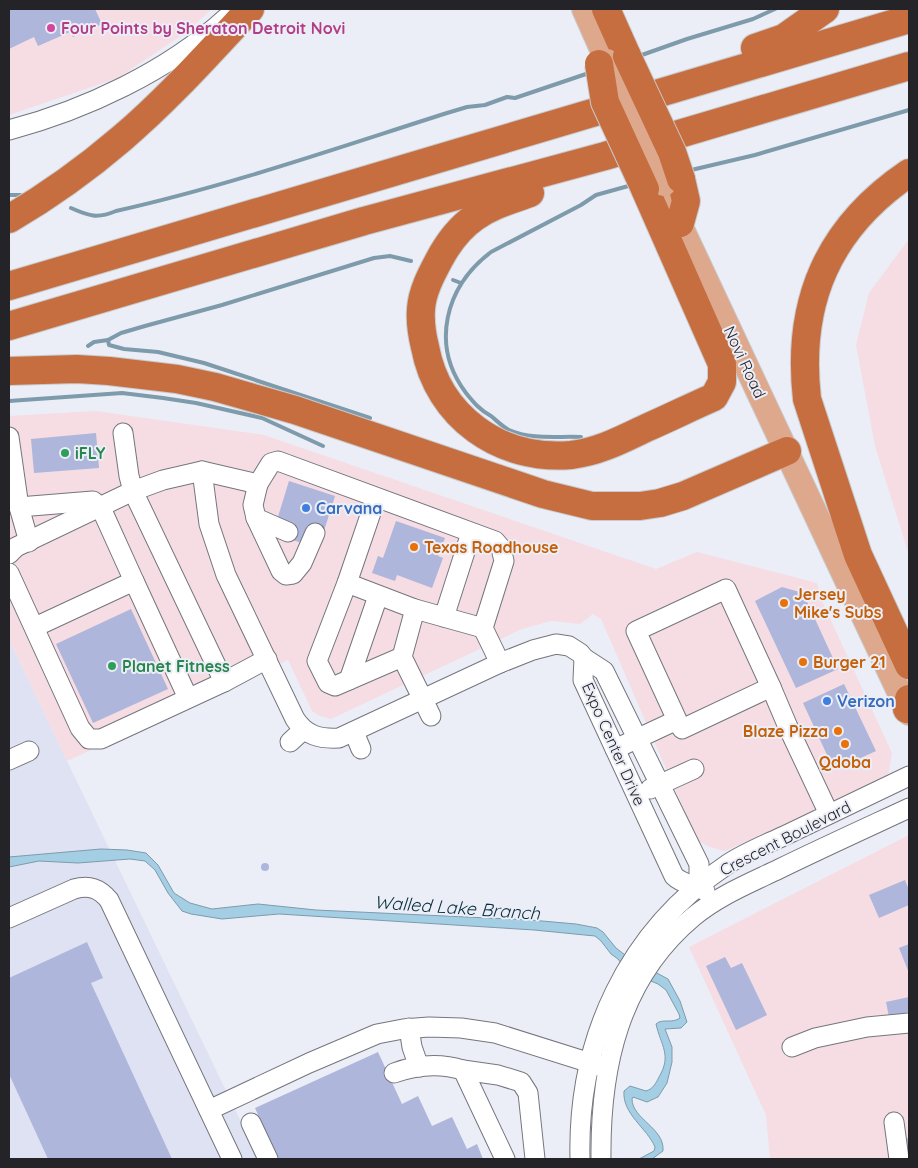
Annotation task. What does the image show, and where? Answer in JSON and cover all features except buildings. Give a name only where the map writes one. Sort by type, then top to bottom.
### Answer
[{"type":"highway","points":[[9,220],[44,198],[121,139],[184,80],[250,9]]},
{"type":"highway","points":[[605,156],[546,188],[494,206],[474,217],[453,237],[430,277],[421,309],[422,332],[428,366],[445,399],[473,428],[512,449],[542,455],[572,454],[602,448],[714,397],[722,382],[722,364],[663,184],[605,102],[609,58],[606,9]]},
{"type":"highway","points":[[510,136],[537,119],[784,38],[825,9]]},
{"type":"highway","points":[[9,286],[348,187],[510,136],[909,19]]},
{"type":"highway","points":[[609,58],[672,152],[663,184]]},
{"type":"highway","points":[[9,326],[364,221],[605,156],[909,66]]},
{"type":"highway","points":[[909,173],[882,192],[862,213],[844,234],[831,255],[810,307],[804,351],[808,399],[858,555],[909,665]]},
{"type":"highway","points":[[663,184],[686,201],[680,223]]},
{"type":"highway","points":[[9,371],[77,369],[109,371],[177,379],[215,387],[295,410],[543,494],[592,506],[640,506],[660,503],[683,496],[788,451]]},
{"type":"main road","points":[[584,9],[609,58]]},
{"type":"main road","name":"Novi Road","points":[[680,223],[909,707]]},
{"type":"street","points":[[9,130],[78,107],[121,89],[212,31],[237,9]]},
{"type":"street","points":[[123,433],[132,492],[224,682]]},
{"type":"street","points":[[9,437],[19,508],[29,542]]},
{"type":"street","points":[[315,533],[302,563],[293,574],[286,575],[281,571],[256,518],[253,505],[258,484],[271,463],[278,461],[495,541],[501,548],[504,561],[483,628],[500,663]]},
{"type":"street","points":[[202,471],[209,524],[226,575],[295,719],[296,736],[357,740],[423,699],[500,663],[556,644],[570,646],[580,652],[584,658]]},
{"type":"street","points":[[9,554],[16,547],[132,492],[163,480],[202,471],[258,484]]},
{"type":"street","points":[[376,498],[347,583],[317,661],[328,683],[336,686],[402,657]]},
{"type":"street","points":[[19,508],[93,501],[101,508],[188,698]]},
{"type":"street","points":[[256,518],[288,532]]},
{"type":"street","points":[[444,617],[472,532]]},
{"type":"street","points":[[9,573],[80,728],[89,739],[101,739],[224,682],[267,659]]},
{"type":"street","points":[[35,627],[134,581]]},
{"type":"street","points":[[347,583],[416,609],[483,628]]},
{"type":"street","points":[[771,687],[682,729],[636,631],[726,589],[771,687],[788,727],[829,814]]},
{"type":"street","points":[[349,680],[378,596]]},
{"type":"street","points":[[416,609],[402,657],[431,716]]},
{"type":"street","name":"Expo Center Drive","points":[[584,658],[604,671],[698,864],[698,886]]},
{"type":"street","name":"Expo Center Drive","points":[[584,658],[583,680],[674,876],[680,881],[698,886],[717,900]]},
{"type":"street","points":[[615,749],[678,720]]},
{"type":"street","points":[[9,760],[29,751]]},
{"type":"street","points":[[637,796],[694,769]]},
{"type":"street","name":"Crescent Boulevard","points":[[601,1159],[601,1121],[608,1068],[614,1043],[615,1013],[620,980],[656,927],[698,886],[730,863],[909,776]]},
{"type":"street","name":"Crescent Boulevard","points":[[580,1159],[582,1101],[589,1062],[615,1013],[669,941],[694,916],[717,900],[778,869],[909,808]]},
{"type":"street","points":[[9,918],[84,886],[103,892],[109,900],[232,1159]]},
{"type":"street","points":[[792,1047],[815,1038],[858,1029],[909,1023]]},
{"type":"street","points":[[209,1110],[309,1063],[377,1034],[410,1028],[461,1028],[494,1033],[608,1068]]},
{"type":"street","points":[[410,1028],[412,1047],[419,1067]]},
{"type":"street","points":[[394,1073],[408,1068],[436,1066],[498,1076],[521,1082],[528,1092],[535,1159]]},
{"type":"street","points":[[463,1070],[505,1159]]},
{"type":"street","points":[[894,1122],[899,1159]]},
{"type":"street","points":[[252,1123],[268,1159]]},
{"type":"shaded area","points":[[9,9],[212,9],[185,33],[118,78],[9,115]]},
{"type":"shaded area","points":[[909,239],[909,555],[875,446],[856,345],[869,293]]},
{"type":"shaded area","points":[[96,411],[264,435],[656,569],[697,552],[817,583],[822,601],[892,753],[889,772],[882,782],[725,851],[710,847],[697,840],[601,619],[593,614],[580,624],[551,621],[522,629],[331,719],[320,716],[312,711],[288,660],[67,761],[9,640],[9,416]]},
{"type":"shaded area","points":[[9,640],[67,761],[259,1159],[9,1159]]},
{"type":"shaded area","points":[[909,835],[909,1159],[770,1159],[766,1115],[689,947]]},
{"type":"water","points":[[101,849],[146,853],[158,865],[174,893],[190,903],[212,909],[258,904],[316,910],[531,920],[597,928],[603,932],[616,948],[629,958],[668,979],[680,1001],[687,1022],[681,1028],[665,1029],[672,1047],[672,1062],[667,1083],[658,1097],[647,1102],[633,1097],[632,1099],[633,1106],[637,1112],[659,1136],[663,1151],[652,1159],[639,1159],[654,1151],[655,1147],[627,1107],[624,1091],[630,1086],[646,1091],[655,1084],[665,1063],[664,1050],[656,1024],[661,1021],[677,1020],[680,1018],[679,1014],[666,990],[658,984],[627,971],[595,936],[534,930],[279,914],[222,919],[182,911],[168,893],[155,870],[145,861],[130,859],[78,863],[39,861],[9,867],[9,857]]},
{"type":"waterway","points":[[639,56],[753,19],[775,9]]},
{"type":"waterway","points":[[71,208],[88,215],[98,216],[158,201],[282,166],[467,107],[485,105],[507,97],[515,98],[589,73]]},
{"type":"waterway","points":[[687,171],[755,155],[909,110]]},
{"type":"waterway","points":[[581,437],[545,437],[518,433],[507,429],[480,409],[466,393],[455,375],[448,356],[446,337],[448,318],[453,299],[463,282],[475,266],[491,252],[581,205],[596,195],[632,185]]},
{"type":"waterway","points":[[9,195],[21,195]]},
{"type":"waterway","points":[[88,346],[94,342],[108,340],[121,333],[222,305],[374,258],[390,256],[411,261]]},
{"type":"waterway","points":[[453,280],[461,283]]},
{"type":"waterway","points":[[108,340],[109,345],[124,349],[158,352],[204,363],[370,418]]},
{"type":"waterway","points":[[9,401],[122,393],[163,398],[196,403],[262,418],[323,446]]},
{"type":"place","name":"Four Points by Sheraton Detroit Novi","points":[[51,28]]},
{"type":"place","name":"iFLY","points":[[65,453]]},
{"type":"place","name":"Carvana","points":[[306,508]]},
{"type":"place","name":"Texas Roadhouse","points":[[414,547]]},
{"type":"place","name":"Jersey Mike's Subs","points":[[784,603]]},
{"type":"place","name":"Burger 21","points":[[803,662]]},
{"type":"place","name":"Planet Fitness","points":[[112,666]]},
{"type":"place","name":"Verizon","points":[[827,701]]},
{"type":"place","name":"Blaze Pizza","points":[[838,731]]},
{"type":"place","name":"Qdoba","points":[[845,744]]},
{"type":"water label","name":"Walled Lake Branch","points":[[457,908]]}]
